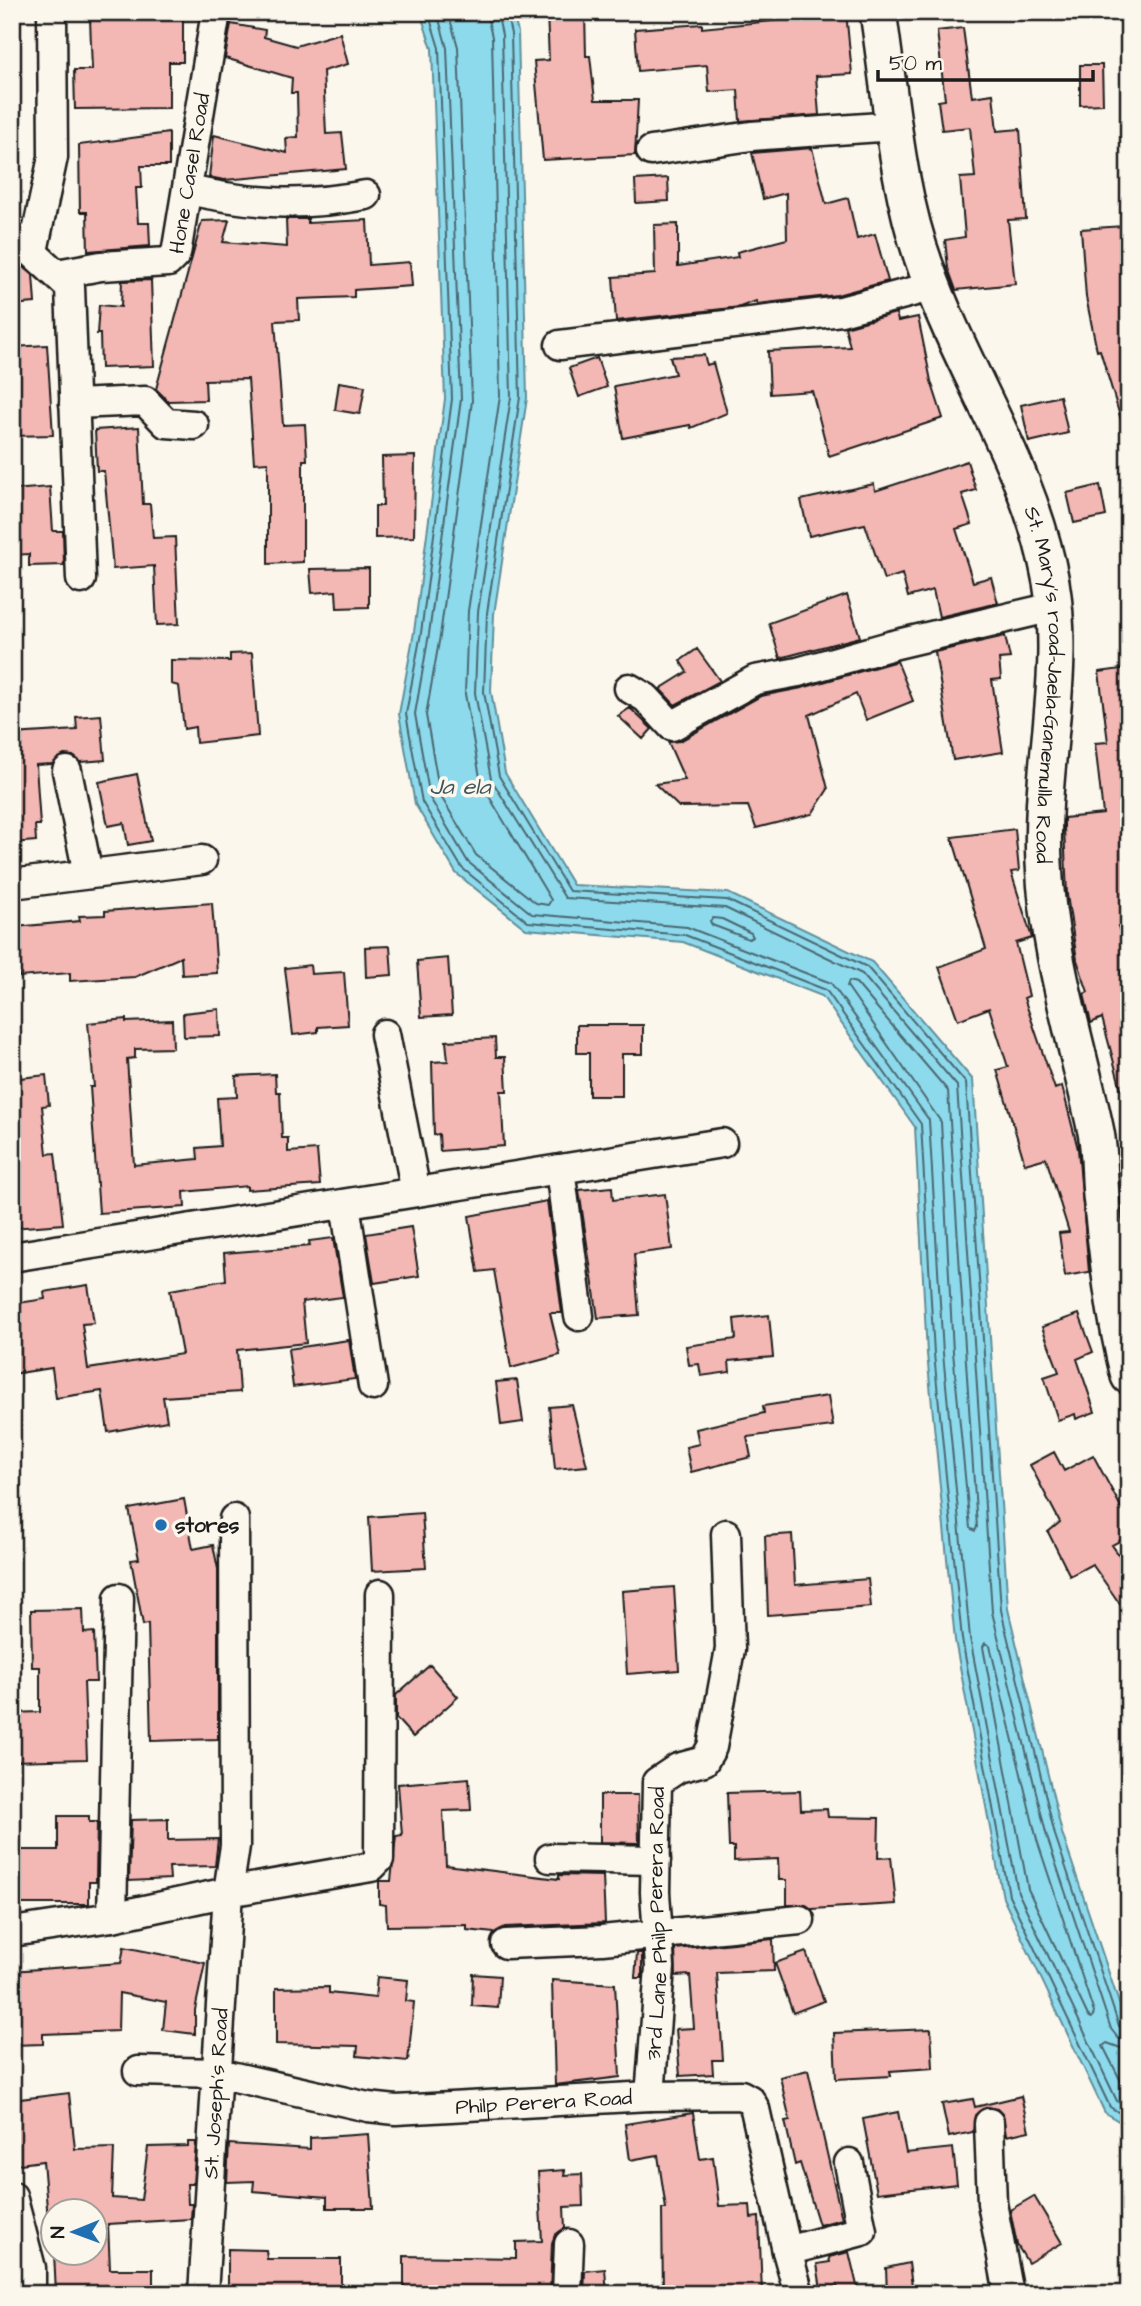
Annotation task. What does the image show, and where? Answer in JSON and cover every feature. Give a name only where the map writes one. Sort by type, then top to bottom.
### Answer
[{"type":"main road","name":"St. Mary's road-Jaela-Ganemulla Road","points":[[878,12],[904,189],[926,269],[1014,460],[1034,516],[1051,582],[1057,669],[1042,809],[1048,915],[1064,1005],[1097,1136],[1112,1299],[1129,1376]]},
{"type":"street","points":[[52,12],[53,156],[23,242],[70,287],[81,579]]},
{"type":"street","name":"Hone Casel Road","points":[[57,274],[101,266],[168,262],[176,254],[216,12]]},
{"type":"street","points":[[651,151],[751,136],[895,126]]},
{"type":"street","points":[[188,190],[238,201],[315,204],[366,195]]},
{"type":"street","points":[[560,345],[841,311],[934,286]]},
{"type":"street","points":[[74,404],[145,401],[166,423],[194,425]]},
{"type":"street","points":[[629,688],[646,698],[672,726],[755,680],[798,672],[893,645],[1053,607]]},
{"type":"street","points":[[67,771],[88,874]]},
{"type":"street","points":[[12,884],[202,860]]},
{"type":"street","points":[[386,1034],[416,1192]]},
{"type":"street","points":[[12,1258],[722,1143]]},
{"type":"street","points":[[560,1169],[579,1316]]},
{"type":"street","points":[[345,1204],[373,1386]]},
{"type":"street","name":"St. Joseph's Road","points":[[203,2294],[228,1892],[234,1846],[234,1519]]},
{"type":"street","name":"3rd Lane Philp Perera Road","points":[[650,2096],[660,1967],[656,1860],[657,1782],[678,1768],[704,1761],[712,1748],[730,1649],[726,1534]]},
{"type":"street","points":[[12,1932],[112,1917],[228,1892],[371,1867],[379,1859],[380,1594]]},
{"type":"street","points":[[112,1917],[119,1598]]},
{"type":"street","points":[[550,1858],[656,1860]]},
{"type":"street","points":[[506,1944],[658,1934],[800,1920]]},
{"type":"street","name":"Philp Perera Road","points":[[138,2071],[217,2073],[368,2107],[396,2109],[650,2096],[741,2095],[751,2100],[755,2109],[786,2251],[799,2294]]},
{"type":"street","points":[[989,2123],[992,2203],[1009,2294]]},
{"type":"street","points":[[786,2251],[862,2231],[849,2163]]},
{"type":"street","points":[[12,2196],[31,2268],[30,2294]]},
{"type":"street","points":[[567,2294],[569,2244]]},
{"type":"water","name":"Ja ela","points":[[420,12],[512,12],[518,32],[527,398],[494,614],[491,691],[505,773],[573,885],[728,893],[872,962],[973,1080],[1008,1609],[1062,1833],[1129,2033],[1129,2127],[1105,2113],[1003,1898],[955,1640],[927,1354],[915,1127],[822,996],[683,942],[526,929],[456,873],[415,804],[399,714],[414,632],[445,399],[432,49]]},
{"type":"building","points":[[102,12],[183,12],[183,62],[169,62],[169,108],[75,109],[74,70],[92,70],[90,19],[102,18]]},
{"type":"building","points":[[547,12],[585,12],[586,56],[590,56],[595,100],[638,100],[635,155],[543,160],[534,61],[549,60]]},
{"type":"building","points":[[802,12],[846,12],[852,74],[816,76],[819,115],[740,121],[738,90],[709,92],[707,65],[638,71],[635,29],[702,24],[702,28],[802,18]]},
{"type":"building","points":[[231,24],[265,30],[264,37],[296,46],[340,33],[348,64],[323,71],[326,134],[342,133],[346,169],[224,180],[209,177],[214,135],[287,153],[286,138],[298,137],[297,93],[291,93],[292,78],[225,58]]},
{"type":"building","points":[[963,28],[972,97],[993,94],[997,131],[1020,129],[1026,219],[1008,220],[1015,284],[956,290],[948,268],[945,240],[965,237],[960,178],[975,177],[970,127],[942,130],[938,101],[945,100],[937,31]]},
{"type":"building","points":[[1080,65],[1102,65],[1103,104],[1080,105]]},
{"type":"building","points":[[169,133],[169,166],[141,166],[142,188],[136,188],[138,223],[149,223],[150,246],[88,251],[87,212],[80,212],[79,145]]},
{"type":"building","points":[[812,148],[826,204],[848,198],[857,239],[875,234],[888,281],[837,295],[757,304],[756,301],[740,307],[616,321],[613,277],[655,274],[654,225],[678,224],[678,266],[738,257],[737,252],[787,239],[786,193],[763,199],[752,153]]},
{"type":"building","points":[[668,178],[669,201],[636,203],[635,180]]},
{"type":"building","points":[[286,219],[308,219],[308,223],[367,220],[369,265],[410,262],[412,286],[354,290],[354,297],[298,299],[299,320],[275,321],[283,425],[305,424],[307,460],[303,460],[303,562],[268,564],[268,462],[254,463],[248,379],[205,380],[206,400],[168,401],[156,389],[202,221],[229,220],[223,242],[287,247]]},
{"type":"building","points":[[1123,226],[1129,301],[1129,425],[1123,426],[1100,350],[1097,351],[1086,297],[1081,229]]},
{"type":"building","points":[[12,257],[33,275],[35,303],[12,305]]},
{"type":"building","points":[[151,280],[154,366],[101,368],[100,334],[97,334],[99,305],[121,307],[122,281]]},
{"type":"building","points":[[896,313],[898,321],[918,317],[931,381],[943,418],[829,456],[812,391],[770,394],[768,351],[850,347],[845,327]]},
{"type":"building","points":[[47,345],[53,435],[12,436],[12,347]]},
{"type":"building","points":[[704,355],[707,365],[713,363],[727,413],[691,428],[690,425],[623,438],[614,386],[675,374],[670,357]]},
{"type":"building","points":[[597,358],[607,387],[579,397],[569,368]]},
{"type":"building","points":[[339,382],[365,386],[360,414],[335,410]]},
{"type":"building","points":[[1060,396],[1068,433],[1029,442],[1021,405]]},
{"type":"building","points":[[139,427],[143,504],[150,504],[153,538],[175,537],[179,624],[157,625],[154,566],[113,569],[104,471],[97,471],[95,430]]},
{"type":"building","points":[[415,456],[414,537],[375,538],[375,506],[383,506],[382,457]]},
{"type":"building","points":[[967,461],[976,490],[962,494],[972,524],[956,529],[973,582],[991,577],[998,603],[939,617],[933,590],[908,597],[902,574],[884,580],[865,524],[809,536],[801,500],[874,484],[875,491]]},
{"type":"building","points":[[1100,485],[1106,516],[1074,523],[1067,493]]},
{"type":"building","points":[[50,487],[53,531],[63,531],[64,565],[29,566],[29,554],[12,555],[12,490]]},
{"type":"building","points":[[369,568],[369,607],[337,608],[336,591],[312,593],[310,569]]},
{"type":"building","points":[[847,595],[860,637],[780,658],[769,623]]},
{"type":"building","points":[[1005,636],[1010,658],[999,659],[1001,679],[992,680],[1003,752],[953,760],[935,652]]},
{"type":"building","points":[[697,649],[720,681],[675,705],[660,689],[687,672],[680,661]]},
{"type":"building","points":[[252,653],[258,736],[196,743],[195,727],[184,729],[179,686],[171,684],[171,660],[230,661],[230,654]]},
{"type":"building","points":[[897,661],[913,701],[866,720],[856,694],[809,715],[828,789],[812,814],[756,828],[748,806],[679,807],[655,784],[685,780],[668,742],[680,741],[761,696],[802,688]]},
{"type":"building","points":[[1129,668],[1129,924],[1118,926],[1129,954],[1129,969],[1121,972],[1129,994],[1129,1088],[1121,1089],[1102,1018],[1091,1023],[1084,994],[1088,992],[1077,960],[1067,895],[1064,818],[1103,814],[1095,743],[1108,742],[1099,672]]},
{"type":"building","points":[[630,708],[652,729],[643,739],[618,716]]},
{"type":"building","points":[[101,715],[105,760],[81,762],[73,756],[64,755],[52,764],[36,765],[40,825],[35,825],[36,841],[12,843],[12,734],[77,730],[76,717]]},
{"type":"building","points":[[137,774],[151,841],[128,845],[124,823],[108,826],[99,782]]},
{"type":"building","points":[[1015,829],[1019,871],[1011,872],[1032,938],[1016,943],[1029,996],[1024,998],[1055,1089],[1062,1086],[1078,1149],[1089,1272],[1065,1276],[1059,1233],[1069,1232],[1046,1158],[1025,1164],[997,1070],[1008,1067],[989,1008],[958,1020],[939,967],[986,949],[952,837]]},
{"type":"building","points":[[212,903],[217,973],[182,975],[181,957],[135,977],[70,981],[70,973],[19,977],[15,927],[80,921],[79,916],[105,915],[105,911]]},
{"type":"building","points":[[390,946],[392,975],[366,977],[365,947]]},
{"type":"building","points":[[448,958],[452,1015],[421,1017],[417,961]]},
{"type":"building","points":[[310,965],[311,974],[344,972],[348,1025],[318,1027],[318,1032],[293,1035],[285,968]]},
{"type":"building","points":[[219,1009],[220,1036],[184,1037],[183,1013]]},
{"type":"building","points":[[126,1019],[126,1022],[172,1020],[173,1048],[135,1049],[135,1058],[127,1059],[134,1165],[198,1159],[197,1148],[220,1146],[217,1098],[237,1097],[236,1076],[275,1074],[276,1092],[280,1092],[282,1138],[288,1138],[288,1152],[317,1150],[320,1185],[247,1190],[247,1186],[184,1192],[185,1207],[99,1213],[90,1087],[94,1087],[88,1023]]},
{"type":"building","points":[[577,1025],[643,1025],[643,1054],[622,1054],[622,1096],[589,1096],[589,1053],[577,1053]]},
{"type":"building","points":[[495,1038],[496,1057],[505,1057],[507,1091],[501,1091],[504,1146],[440,1151],[439,1134],[434,1135],[432,1062],[448,1061],[446,1041]]},
{"type":"building","points":[[46,1075],[49,1105],[42,1106],[47,1154],[55,1153],[63,1224],[12,1228],[12,1079]]},
{"type":"building","points":[[612,1187],[613,1200],[665,1194],[672,1249],[634,1254],[639,1315],[598,1318],[579,1190]]},
{"type":"building","points":[[1129,1199],[1129,1263],[1122,1200]]},
{"type":"building","points":[[547,1201],[562,1313],[550,1313],[560,1355],[511,1368],[494,1270],[478,1272],[469,1216]]},
{"type":"building","points":[[411,1227],[419,1276],[374,1283],[366,1234]]},
{"type":"building","points":[[333,1238],[343,1297],[302,1302],[306,1343],[237,1350],[240,1392],[163,1397],[167,1421],[108,1432],[102,1391],[56,1398],[52,1368],[12,1374],[12,1304],[45,1299],[44,1292],[88,1285],[94,1323],[82,1324],[88,1369],[182,1354],[170,1290],[226,1280],[224,1253],[310,1246],[309,1241]]},
{"type":"building","points":[[1079,1314],[1093,1352],[1077,1359],[1095,1412],[1076,1419],[1075,1414],[1058,1420],[1044,1377],[1059,1372],[1042,1327]]},
{"type":"building","points":[[769,1315],[773,1357],[729,1361],[730,1372],[701,1376],[699,1364],[689,1365],[686,1346],[736,1339],[734,1319]]},
{"type":"building","points":[[349,1340],[355,1379],[293,1387],[288,1349]]},
{"type":"building","points":[[517,1380],[523,1422],[501,1425],[496,1382]]},
{"type":"building","points":[[828,1396],[833,1426],[747,1437],[751,1457],[691,1472],[686,1447],[699,1444],[696,1429],[764,1413],[763,1406]]},
{"type":"building","points":[[572,1405],[587,1466],[555,1469],[549,1407]]},
{"type":"building","points":[[1054,1452],[1064,1471],[1093,1455],[1129,1522],[1129,1536],[1112,1545],[1129,1569],[1129,1617],[1092,1564],[1070,1576],[1048,1532],[1060,1522],[1030,1465]]},
{"type":"building","points":[[184,1499],[193,1549],[213,1545],[218,1569],[218,1739],[151,1741],[148,1624],[143,1625],[131,1560],[139,1559],[129,1509]]},
{"type":"building","points":[[422,1513],[426,1568],[372,1571],[369,1517]]},
{"type":"building","points":[[792,1534],[795,1585],[868,1579],[871,1607],[768,1615],[765,1536]]},
{"type":"building","points":[[674,1587],[679,1670],[627,1674],[622,1591]]},
{"type":"building","points":[[83,1609],[84,1633],[94,1632],[96,1682],[84,1682],[87,1759],[12,1761],[12,1713],[40,1712],[40,1667],[32,1667],[31,1610]]},
{"type":"building","points":[[430,1665],[458,1697],[413,1737],[396,1718],[396,1695]]},
{"type":"building","points":[[469,1778],[471,1810],[443,1811],[446,1865],[559,1879],[559,1875],[603,1876],[605,1923],[505,1927],[494,1933],[467,1930],[467,1925],[387,1926],[386,1905],[379,1904],[379,1881],[391,1881],[396,1836],[402,1835],[398,1784]]},
{"type":"building","points":[[800,1791],[801,1810],[827,1809],[828,1817],[879,1818],[878,1858],[891,1857],[896,1904],[812,1909],[806,1905],[787,1905],[787,1880],[779,1880],[778,1859],[734,1861],[734,1847],[729,1847],[727,1793]]},
{"type":"building","points":[[600,1795],[638,1795],[639,1843],[600,1842]]},
{"type":"building","points":[[58,1816],[89,1816],[89,1822],[97,1822],[96,1882],[89,1882],[89,1904],[12,1904],[12,1850],[58,1850]]},
{"type":"building","points":[[168,1819],[168,1840],[218,1839],[215,1866],[169,1867],[170,1879],[129,1881],[131,1820]]},
{"type":"building","points":[[773,1939],[774,1971],[717,1973],[723,2060],[712,2060],[713,2074],[680,2076],[676,2029],[694,2028],[690,1975],[676,1976],[675,1949]]},
{"type":"building","points":[[124,1947],[205,1963],[195,2010],[195,2034],[163,2030],[166,2002],[119,1993],[118,2031],[43,2034],[43,2044],[12,2045],[12,1971],[121,1963]]},
{"type":"building","points":[[806,1952],[824,2001],[793,2013],[775,1963]]},
{"type":"building","points":[[637,1953],[642,1953],[642,1978],[635,1978]]},
{"type":"building","points":[[473,1974],[500,1976],[498,2008],[472,2006]]},
{"type":"building","points":[[377,1977],[408,1980],[406,2001],[414,2002],[408,2061],[357,2056],[358,2046],[276,2044],[276,1988],[329,1987],[329,1993],[375,1998]]},
{"type":"building","points":[[552,1980],[615,1984],[620,2077],[555,2085]]},
{"type":"building","points":[[931,2029],[933,2068],[890,2071],[891,2076],[836,2079],[834,2033]]},
{"type":"building","points":[[808,2070],[842,2219],[819,2225],[800,2163],[795,2165],[785,2121],[790,2120],[780,2077]]},
{"type":"building","points":[[69,2093],[75,2149],[114,2148],[112,2198],[141,2200],[148,2147],[188,2146],[188,2142],[196,2142],[193,2184],[187,2184],[188,2204],[192,2204],[191,2219],[108,2224],[108,2198],[46,2198],[43,2161],[12,2165],[12,2100]]},
{"type":"building","points":[[1021,2096],[1029,2131],[1006,2136],[1003,2115],[997,2109],[988,2107],[975,2115],[973,2132],[949,2137],[942,2104],[973,2099],[975,2107]]},
{"type":"building","points":[[898,2112],[906,2153],[953,2148],[957,2184],[877,2193],[863,2119]]},
{"type":"building","points":[[693,2113],[700,2159],[713,2157],[719,2206],[750,2205],[751,2218],[759,2217],[762,2294],[663,2294],[662,2209],[666,2209],[658,2155],[630,2160],[625,2124]]},
{"type":"building","points":[[368,2134],[373,2208],[327,2208],[327,2197],[253,2191],[254,2181],[227,2182],[229,2144],[310,2149],[310,2138]]},
{"type":"building","points":[[565,2170],[564,2175],[582,2174],[583,2206],[564,2207],[565,2228],[555,2235],[552,2243],[550,2294],[404,2294],[404,2256],[516,2258],[516,2242],[542,2241],[538,2172]]},
{"type":"building","points":[[1034,2196],[1062,2243],[1028,2263],[1017,2245],[1010,2210]]},
{"type":"building","points":[[108,2224],[110,2269],[153,2269],[153,2294],[56,2294],[55,2268],[108,2268]]},
{"type":"building","points":[[228,2249],[266,2250],[267,2259],[341,2259],[341,2294],[228,2294]]},
{"type":"building","points":[[849,2252],[859,2294],[840,2294],[837,2286],[821,2289],[817,2264],[830,2262],[829,2257]]},
{"type":"building","points":[[909,2263],[913,2294],[887,2294],[886,2268]]},
{"type":"building","points":[[605,2269],[607,2294],[584,2294],[585,2271]]},
{"type":"place","name":"stores","points":[[161,1525]]}]
